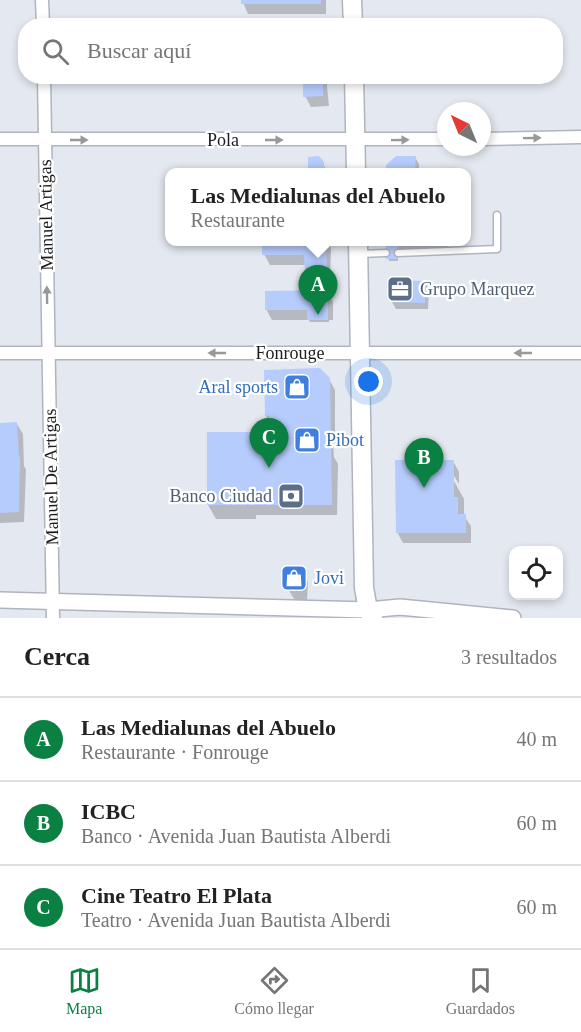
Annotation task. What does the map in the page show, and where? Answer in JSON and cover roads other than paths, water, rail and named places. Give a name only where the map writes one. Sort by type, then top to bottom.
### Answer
[{"type":"main road","points":[[352,0],[353,18]]},
{"type":"main road","points":[[354,84],[356,168]]},
{"type":"main road","points":[[359,248],[364,588],[368,615]]},
{"type":"street","points":[[42,0],[43,18]]},
{"type":"street","name":"Manuel Artigas","points":[[44,84],[49,354]]},
{"type":"street","points":[[491,138],[581,137]]},
{"type":"street","name":"Pola","points":[[0,139],[437,139]]},
{"type":"street","name":"Fonrouge","points":[[0,353],[581,353]]},
{"type":"street","name":"Manuel De Artigas","points":[[49,354],[52,601]]},
{"type":"street","points":[[0,600],[368,615],[400,607],[513,618]]},
{"type":"street","points":[[52,601],[53,618]]},
{"type":"lane","points":[[398,253],[418,249],[496,249],[497,215]]},
{"type":"lane","points":[[359,248],[386,253]]},
{"type":"place","name":"Grupo Marquez","points":[[400,289]]},
{"type":"place","name":"Las Medialunas del Abuelo","points":[[318,315]]},
{"type":"place","name":"Aral sports","points":[[297,387]]},
{"type":"place","name":"Pibot","points":[[307,440]]},
{"type":"place","name":"Cine Teatro El Plata","points":[[269,468]]},
{"type":"place","name":"ICBC","points":[[424,488]]},
{"type":"place","name":"Banco Ciudad","points":[[291,496]]},
{"type":"place","name":"Jovi","points":[[294,578]]}]
